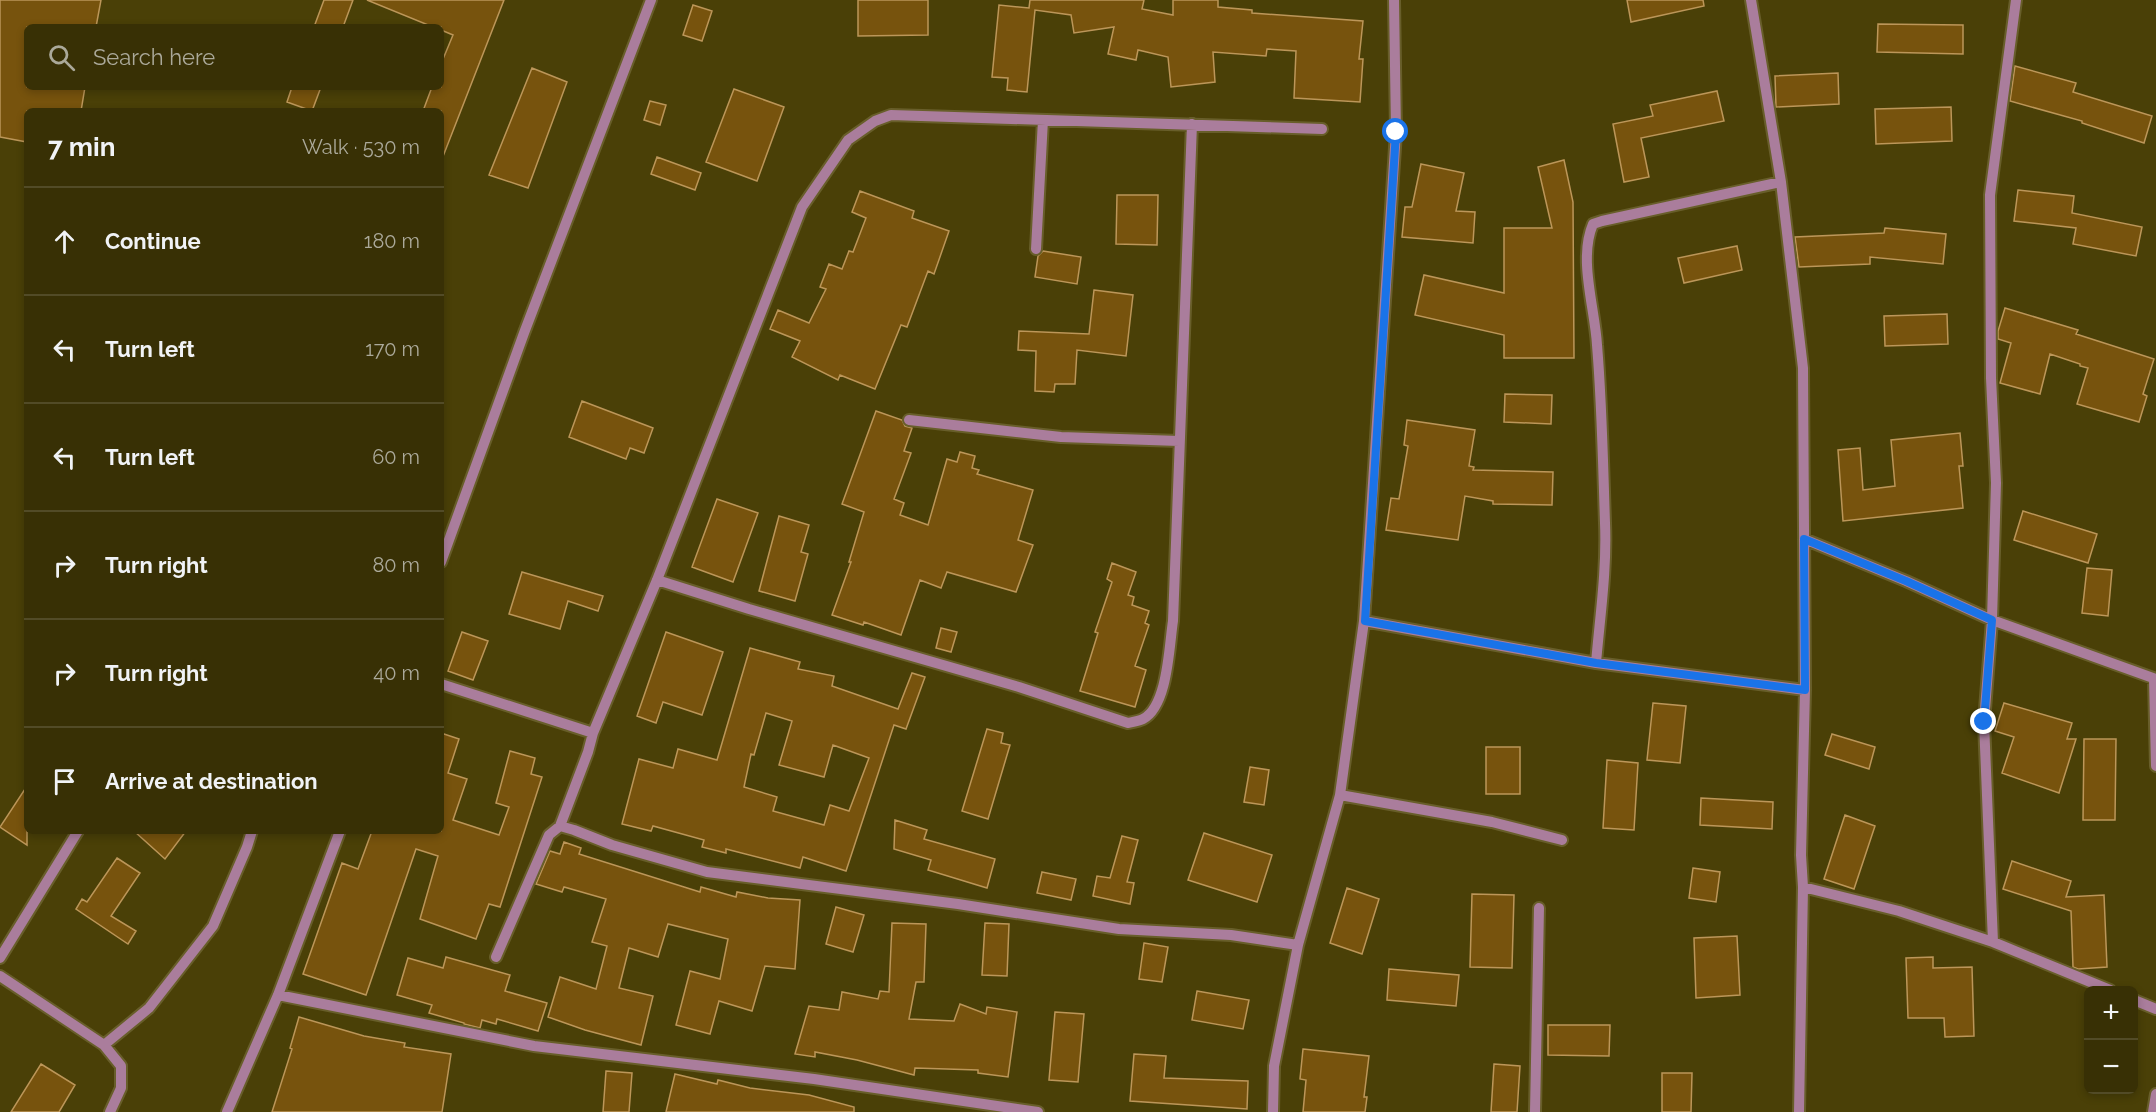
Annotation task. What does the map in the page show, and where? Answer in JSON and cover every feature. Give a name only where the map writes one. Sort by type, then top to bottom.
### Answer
[{"type":"street","points":[[444,554],[524,333],[651,0]]},
{"type":"street","points":[[1273,1112],[1274,1066],[1298,945],[1340,795],[1365,621],[1396,132],[1394,0]]},
{"type":"street","points":[[1751,0],[1781,182],[1803,368],[1805,690],[1799,1112]]},
{"type":"street","points":[[1993,942],[1984,722],[1992,620],[1996,483],[1991,378],[1990,195],[2016,0]]},
{"type":"street","points":[[496,957],[549,835],[560,826],[593,734],[657,580],[802,207],[848,140],[875,121],[891,115],[1322,129]]},
{"type":"street","points":[[1036,249],[1042,120]]},
{"type":"street","points":[[657,580],[1019,687],[1128,723],[1143,719],[1152,711],[1160,697],[1171,632],[1192,124]]},
{"type":"street","points":[[1596,663],[1606,564],[1597,345],[1586,257],[1587,238],[1593,224],[1602,221],[1781,182]]},
{"type":"street","points":[[909,420],[1061,437],[1179,441]]},
{"type":"street","points":[[1804,539],[1992,620],[2155,679],[2156,766]]},
{"type":"street","points":[[1365,621],[1596,663],[1805,690]]},
{"type":"street","points":[[444,685],[593,734]]},
{"type":"street","points":[[1340,795],[1492,822],[1562,840]]},
{"type":"street","points":[[560,826],[612,845],[707,872],[958,904],[1119,929],[1232,935],[1298,945]]},
{"type":"street","points":[[0,958],[76,834]]},
{"type":"street","points":[[104,1045],[149,1008],[213,926],[248,847],[251,834]]},
{"type":"street","points":[[227,1112],[278,995],[339,834]]},
{"type":"street","points":[[1803,887],[1899,911],[1993,942],[2100,986]]},
{"type":"street","points":[[1535,1112],[1539,909]]},
{"type":"street","points":[[0,976],[104,1045],[121,1066],[121,1088],[110,1112]]},
{"type":"street","points":[[278,995],[534,1046],[814,1079],[1038,1112]]},
{"type":"street","points":[[2138,1002],[2156,1009]]},
{"type":"street","points":[[2153,1112],[2156,1094]]},
{"type":"building","points":[[0,0],[101,0],[97,24],[24,24],[24,90],[84,90],[82,108],[24,108],[24,141],[0,137]]},
{"type":"building","points":[[324,0],[353,0],[344,24],[315,24]]},
{"type":"building","points":[[367,0],[504,0],[444,154],[444,108],[424,108],[431,90],[444,90],[444,57],[453,35],[444,31],[444,24],[426,24]]},
{"type":"building","points":[[858,0],[928,0],[928,35],[858,36]]},
{"type":"building","points":[[1030,0],[1144,0],[1142,9],[1173,15],[1173,0],[1218,0],[1218,7],[1252,10],[1252,13],[1363,21],[1359,59],[1363,59],[1360,102],[1294,98],[1296,51],[1267,49],[1266,56],[1213,52],[1215,82],[1171,87],[1168,57],[1138,50],[1136,60],[1108,54],[1114,27],[1074,33],[1071,15],[1035,10],[1027,92],[1007,90],[1008,78],[992,77],[999,5],[1029,8]]},
{"type":"building","points":[[1627,0],[1703,0],[1704,6],[1631,22]]},
{"type":"building","points":[[693,5],[712,11],[702,41],[683,35]]},
{"type":"building","points":[[1878,24],[1963,25],[1963,54],[1877,52]]},
{"type":"building","points":[[2015,66],[2076,83],[2073,92],[2152,116],[2144,143],[2082,123],[2082,121],[2010,101]]},
{"type":"building","points":[[532,68],[567,82],[528,188],[489,175]]},
{"type":"building","points":[[1838,73],[1839,104],[1776,107],[1775,76]]},
{"type":"building","points":[[734,89],[784,107],[757,181],[706,162]]},
{"type":"building","points":[[291,90],[320,90],[313,108],[304,108],[287,102]]},
{"type":"building","points":[[1717,91],[1724,121],[1641,138],[1649,177],[1624,182],[1613,124],[1653,116],[1650,105]]},
{"type":"building","points":[[650,101],[666,105],[660,125],[644,120]]},
{"type":"building","points":[[1951,107],[1952,141],[1876,144],[1875,109]]},
{"type":"building","points":[[657,157],[701,173],[695,190],[651,174]]},
{"type":"building","points":[[1564,160],[1573,202],[1574,358],[1504,358],[1504,335],[1415,315],[1424,275],[1504,293],[1504,228],[1552,228],[1538,167]]},
{"type":"building","points":[[1421,164],[1464,173],[1456,211],[1475,212],[1473,243],[1402,237],[1405,207],[1412,207]]},
{"type":"building","points":[[2018,190],[2074,196],[2072,213],[2142,227],[2136,256],[2073,244],[2076,228],[2014,221]]},
{"type":"building","points":[[860,191],[914,211],[912,218],[949,231],[934,274],[928,271],[907,327],[901,325],[875,389],[840,375],[838,380],[792,357],[800,341],[770,329],[778,310],[809,323],[826,289],[820,287],[829,264],[842,269],[849,251],[853,252],[866,218],[852,212]]},
{"type":"building","points":[[1117,195],[1158,195],[1157,245],[1116,244]]},
{"type":"building","points":[[1885,228],[1946,234],[1943,264],[1870,257],[1870,264],[1799,267],[1795,237],[1884,233]]},
{"type":"building","points":[[1737,246],[1742,270],[1684,283],[1678,258]]},
{"type":"building","points":[[1043,251],[1081,257],[1077,284],[1035,277],[1038,256]]},
{"type":"building","points":[[1094,290],[1133,295],[1126,356],[1077,350],[1075,384],[1055,384],[1054,392],[1035,391],[1036,351],[1018,350],[1019,331],[1089,334]]},
{"type":"building","points":[[2005,308],[2078,330],[2076,334],[2154,359],[2143,394],[2147,396],[2139,422],[2077,404],[2088,368],[2050,354],[2040,394],[2000,383],[2011,343],[1998,339]]},
{"type":"building","points":[[1947,314],[1948,344],[1885,346],[1884,316]]},
{"type":"building","points":[[1505,394],[1552,395],[1551,424],[1504,422]]},
{"type":"building","points":[[582,401],[653,428],[644,453],[630,448],[626,459],[569,437]]},
{"type":"building","points":[[876,411],[902,420],[905,426],[912,428],[904,451],[911,453],[894,499],[904,503],[900,515],[928,525],[947,459],[957,462],[960,452],[975,456],[972,468],[979,470],[977,474],[1033,490],[1018,540],[1033,545],[1016,592],[947,572],[941,588],[920,580],[901,635],[864,622],[863,625],[832,615],[851,562],[849,562],[864,512],[842,504]]},
{"type":"building","points":[[1407,420],[1475,430],[1469,466],[1474,467],[1473,470],[1553,472],[1552,505],[1493,504],[1493,501],[1465,496],[1458,540],[1386,530],[1391,498],[1399,499],[1408,446],[1404,445]]},
{"type":"building","points":[[1960,433],[1963,466],[1959,466],[1963,508],[1843,521],[1838,450],[1860,448],[1863,490],[1895,486],[1891,440]]},
{"type":"building","points":[[717,499],[758,513],[733,582],[692,567]]},
{"type":"building","points":[[2023,511],[2097,534],[2088,563],[2014,540]]},
{"type":"building","points":[[779,516],[809,525],[801,552],[808,554],[795,601],[759,591]]},
{"type":"building","points":[[1112,563],[1136,572],[1128,595],[1134,597],[1132,605],[1149,611],[1145,623],[1149,625],[1135,666],[1146,670],[1135,707],[1080,691],[1098,633],[1095,632],[1112,582],[1107,579]]},
{"type":"building","points":[[2087,568],[2112,570],[2108,616],[2082,613]]},
{"type":"building","points":[[522,572],[603,596],[598,611],[568,601],[560,629],[509,614]]},
{"type":"building","points":[[941,628],[957,632],[951,652],[936,648]]},
{"type":"building","points":[[462,632],[488,641],[473,680],[448,671]]},
{"type":"building","points":[[666,632],[723,652],[702,715],[663,702],[656,723],[637,716]]},
{"type":"building","points":[[750,648],[800,662],[798,669],[834,676],[832,686],[898,709],[912,673],[925,677],[906,729],[894,725],[846,871],[803,857],[800,868],[726,849],[726,853],[702,847],[704,840],[653,826],[651,831],[622,824],[639,759],[673,768],[678,749],[717,760]],"holes":[[[766,713],[792,721],[779,765],[824,777],[833,745],[869,758],[849,811],[830,805],[824,825],[773,811],[777,797],[744,787],[751,754],[754,755]]]},
{"type":"building","points":[[1653,703],[1686,706],[1680,763],[1647,760]]},
{"type":"building","points":[[2004,703],[2072,723],[2067,739],[2076,739],[2059,793],[2002,773],[2014,737],[1995,731]]},
{"type":"building","points":[[987,729],[1003,733],[1001,743],[1010,745],[988,819],[962,811]]},
{"type":"building","points":[[444,734],[459,739],[448,773],[467,779],[453,820],[499,835],[509,807],[496,803],[510,751],[535,758],[531,774],[542,777],[500,907],[489,904],[476,939],[420,919],[438,856],[416,849],[366,995],[303,974],[342,863],[358,869],[371,834],[444,834]]},
{"type":"building","points":[[1832,734],[1875,747],[1869,769],[1825,755]]},
{"type":"building","points":[[2084,739],[2116,739],[2115,820],[2083,820]]},
{"type":"building","points":[[1486,747],[1520,747],[1520,794],[1486,794]]},
{"type":"building","points":[[1607,760],[1638,763],[1634,830],[1603,828]]},
{"type":"building","points":[[1250,767],[1269,770],[1264,805],[1244,802]]},
{"type":"building","points":[[24,791],[24,834],[27,834],[27,845],[0,827]]},
{"type":"building","points":[[1701,798],[1773,802],[1772,829],[1700,825]]},
{"type":"building","points":[[1845,815],[1875,826],[1854,889],[1824,879]]},
{"type":"building","points":[[895,820],[927,830],[924,839],[995,859],[987,888],[928,870],[931,860],[894,849]]},
{"type":"building","points":[[1204,833],[1272,855],[1257,902],[1188,880]]},
{"type":"building","points":[[137,834],[184,834],[165,859]]},
{"type":"building","points":[[1122,836],[1138,840],[1127,882],[1134,883],[1130,904],[1093,896],[1097,876],[1110,878]]},
{"type":"building","points":[[564,842],[581,848],[579,854],[700,892],[701,887],[736,897],[737,892],[768,898],[800,900],[795,969],[765,966],[752,1011],[719,1001],[710,1034],[676,1025],[690,971],[720,979],[728,939],[668,924],[658,957],[629,948],[619,988],[653,996],[641,1045],[548,1017],[560,977],[596,989],[607,946],[592,942],[606,899],[564,887],[562,892],[536,884],[550,851],[560,854]]},
{"type":"building","points":[[117,858],[140,873],[111,916],[136,931],[128,944],[76,909],[82,899],[87,902]]},
{"type":"building","points":[[2012,861],[2071,881],[2066,897],[2104,895],[2107,967],[2078,969],[2073,967],[2071,911],[2003,889]]},
{"type":"building","points":[[1693,868],[1720,872],[1716,902],[1689,898]]},
{"type":"building","points":[[1042,872],[1076,879],[1071,900],[1037,893]]},
{"type":"building","points":[[1347,888],[1379,899],[1362,954],[1330,943]]},
{"type":"building","points":[[1472,894],[1514,895],[1512,968],[1470,967]]},
{"type":"building","points":[[836,907],[864,915],[853,952],[826,944]]},
{"type":"building","points":[[892,923],[926,924],[924,982],[916,982],[909,1019],[954,1021],[960,1004],[986,1014],[987,1007],[1017,1012],[1008,1077],[978,1073],[978,1070],[915,1068],[914,1075],[815,1052],[815,1057],[795,1054],[809,1006],[839,1010],[842,992],[878,999],[880,991],[889,992]]},
{"type":"building","points":[[985,923],[1009,924],[1007,976],[982,975]]},
{"type":"building","points":[[1737,936],[1740,995],[1696,998],[1694,938]]},
{"type":"building","points":[[1144,943],[1168,947],[1162,982],[1139,979]]},
{"type":"building","points":[[446,957],[510,975],[505,991],[547,1003],[538,1031],[497,1019],[496,1024],[482,1020],[480,1028],[464,1024],[429,1013],[432,1005],[397,995],[408,958],[443,968]]},
{"type":"building","points":[[1933,957],[1933,968],[1972,967],[1974,1036],[1945,1037],[1944,1018],[1908,1018],[1906,958]]},
{"type":"building","points":[[1389,969],[1459,975],[1456,1006],[1387,1000]]},
{"type":"building","points":[[1197,991],[1249,1000],[1243,1029],[1192,1020]]},
{"type":"building","points":[[1055,1012],[1084,1014],[1078,1082],[1049,1080]]},
{"type":"building","points":[[299,1017],[364,1036],[405,1043],[404,1047],[451,1054],[442,1112],[272,1112],[292,1049],[290,1048]]},
{"type":"building","points":[[1548,1025],[1610,1025],[1609,1056],[1548,1055]]},
{"type":"building","points":[[1303,1049],[1369,1056],[1364,1097],[1367,1097],[1365,1112],[1303,1112],[1306,1080],[1300,1079]]},
{"type":"building","points":[[1134,1054],[1166,1056],[1164,1078],[1248,1081],[1247,1109],[1130,1101]]},
{"type":"building","points":[[41,1064],[75,1085],[59,1112],[11,1112]]},
{"type":"building","points":[[1494,1064],[1520,1066],[1517,1112],[1491,1112]]},
{"type":"building","points":[[606,1071],[632,1073],[629,1112],[603,1112]]},
{"type":"building","points":[[1662,1073],[1692,1073],[1691,1112],[1662,1112]]},
{"type":"building","points":[[675,1074],[717,1084],[718,1080],[750,1088],[809,1095],[854,1107],[854,1112],[666,1112]]},
{"type":"route","points":[[1396,132],[1365,621],[1596,663],[1805,690],[1804,539],[1992,620],[1984,722]]}]
